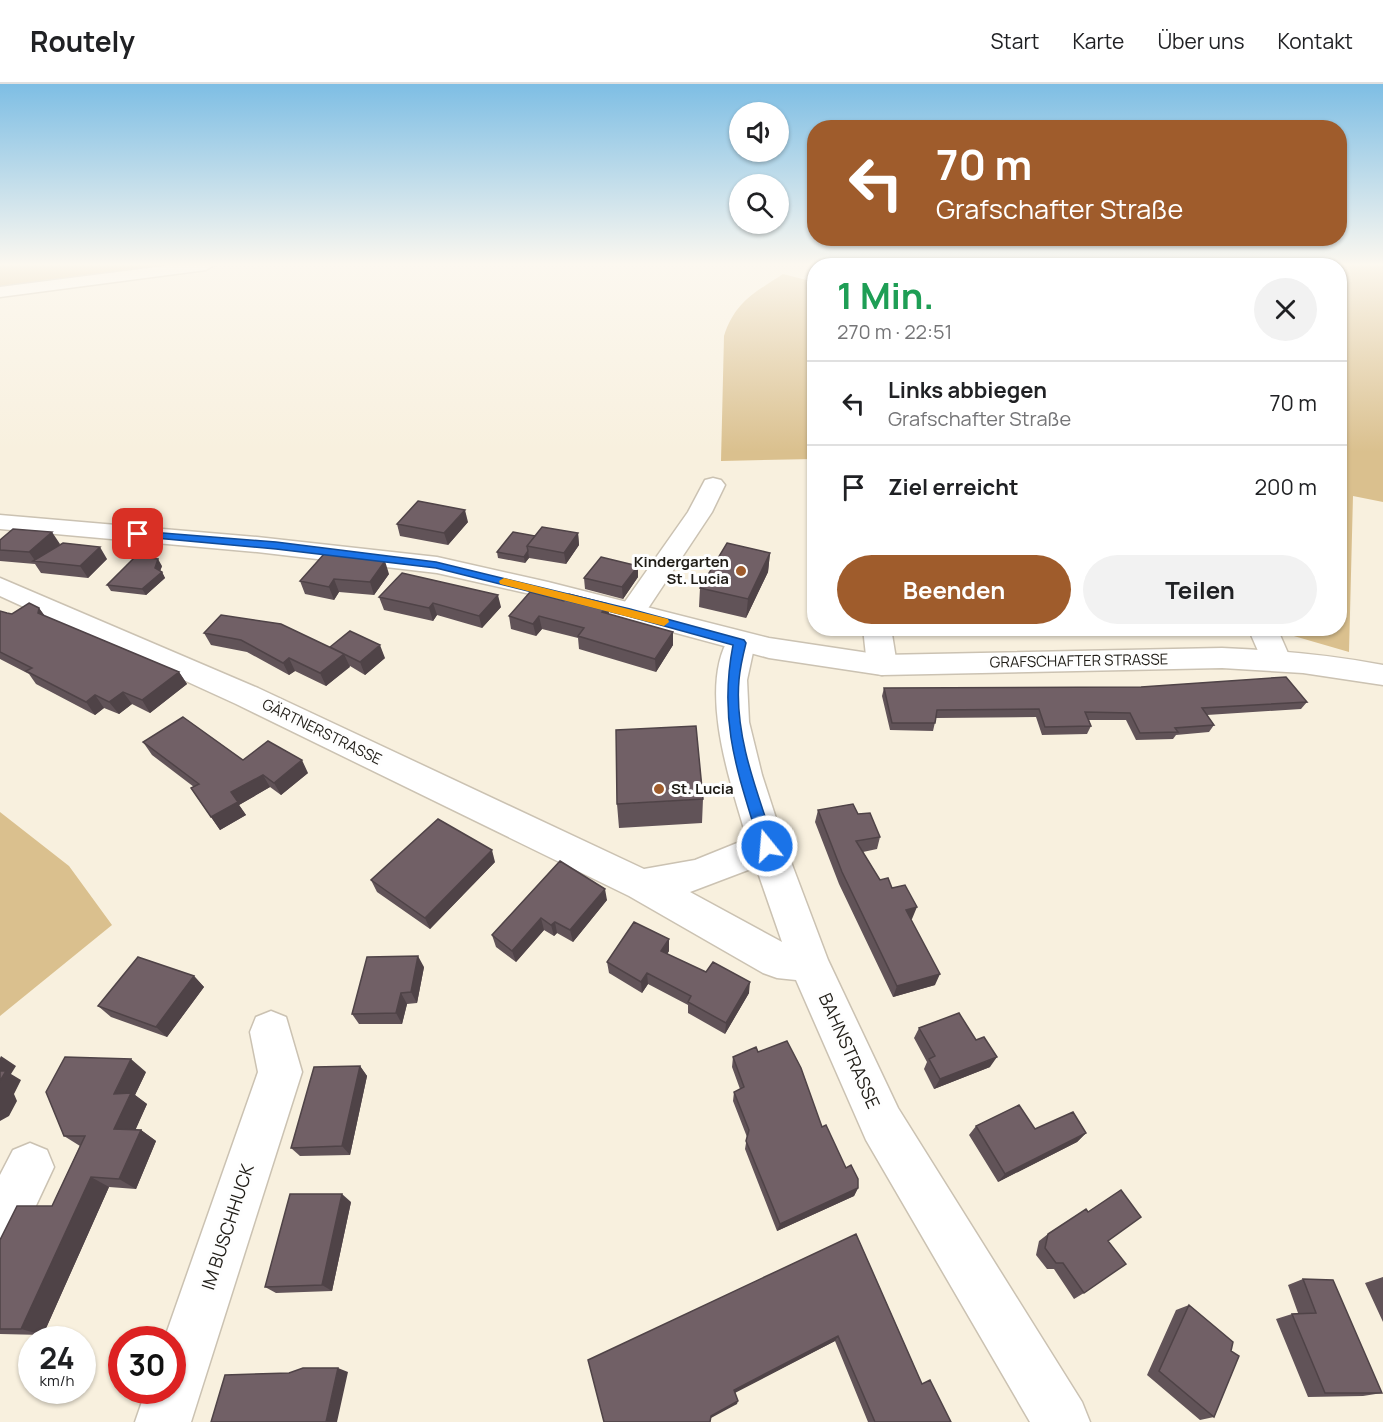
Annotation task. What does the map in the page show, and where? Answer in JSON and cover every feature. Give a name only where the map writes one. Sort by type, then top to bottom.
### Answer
[{"type":"street","points":[[630,613],[700,512],[713,485]]},
{"type":"street","name":"GRAFSCHAFTER STRASSE","points":[[0,522],[276,545],[436,565],[740,643],[836,662],[882,665],[1210,658],[1276,660],[1348,668],[1383,675]]},
{"type":"street","name":"GÄRTNERSTRASSE","points":[[0,586],[248,696],[642,885],[777,960],[809,963]]},
{"type":"street","points":[[879,636],[882,665]]},
{"type":"street","points":[[1266,636],[1276,660]]},
{"type":"street","name":"BAHNSTRASSE","points":[[740,643],[732,680],[733,722],[767,846],[809,963],[882,1124],[1062,1422]]},
{"type":"street","points":[[642,885],[698,875],[767,846]]},
{"type":"street","name":"IM BUSCHHUCK","points":[[163,1422],[280,1072],[271,1032]]},
{"type":"street","points":[[0,1226],[30,1167]]},
{"type":"shaded area","points":[[728,327],[807,327],[807,459],[721,461],[724,336]]},
{"type":"shaded area","points":[[1347,327],[1383,327],[1383,502],[1353,496],[1349,652],[1294,636],[1347,636]]},
{"type":"shaded area","points":[[0,812],[69,866],[112,925],[0,1016]]},
{"type":"building","points":[[418,501],[465,510],[444,533],[397,524]]},
{"type":"building","points":[[542,527],[578,533],[564,553],[527,546]]},
{"type":"building","points":[[13,529],[52,532],[29,552],[0,550],[0,540]]},
{"type":"building","points":[[513,532],[535,536],[527,546],[528,551],[524,557],[497,552]]},
{"type":"building","points":[[63,543],[100,547],[80,566],[33,561]]},
{"type":"building","points":[[727,543],[770,553],[748,599],[700,588]]},
{"type":"building","points":[[324,554],[385,561],[370,582],[334,579],[329,587],[300,581]]},
{"type":"building","points":[[135,557],[158,559],[155,568],[162,572],[142,589],[107,585]]},
{"type":"building","points":[[601,557],[638,566],[622,587],[584,578]]},
{"type":"building","points":[[402,573],[498,595],[479,616],[433,603],[429,608],[379,597]]},
{"type":"building","points":[[530,592],[564,601],[569,594],[608,604],[602,612],[673,632],[655,659],[578,636],[584,628],[539,616],[533,624],[509,616]]},
{"type":"building","points":[[29,603],[39,608],[38,613],[179,672],[142,700],[123,692],[109,702],[95,695],[86,702],[26,671],[32,668],[0,652],[0,611],[12,614]]},
{"type":"building","points":[[221,615],[281,624],[344,654],[320,673],[289,658],[283,663],[241,640],[204,633]]},
{"type":"building","points":[[350,631],[380,645],[360,662],[330,647]]},
{"type":"building","points":[[1286,677],[1307,702],[1202,708],[1214,725],[1175,728],[1178,732],[1140,733],[1130,713],[1085,712],[1091,726],[1045,727],[1039,709],[937,710],[935,723],[892,723],[884,688],[1141,687]]},
{"type":"building","points":[[183,717],[243,760],[268,741],[302,760],[274,783],[263,775],[231,792],[238,802],[211,817],[191,788],[199,784],[143,742]]},
{"type":"building","name":"St. Lucia","points":[[696,726],[703,799],[617,804],[616,730]]},
{"type":"building","points":[[853,804],[858,814],[870,813],[880,837],[856,841],[880,880],[888,878],[892,888],[905,885],[917,907],[906,910],[940,974],[897,986],[842,872],[818,810]]},
{"type":"building","points":[[438,819],[492,850],[425,918],[371,880]]},
{"type":"building","points":[[560,861],[605,889],[570,930],[555,922],[551,925],[541,918],[512,951],[492,935]]},
{"type":"building","points":[[634,922],[669,939],[661,951],[706,972],[713,962],[750,982],[726,1023],[688,1002],[691,996],[647,973],[641,982],[607,962]]},
{"type":"building","points":[[418,956],[411,992],[401,993],[396,1013],[352,1014],[367,957]]},
{"type":"building","points":[[138,957],[194,976],[156,1027],[98,1006]]},
{"type":"building","points":[[959,1013],[976,1040],[984,1037],[997,1057],[940,1079],[929,1059],[935,1056],[919,1028]]},
{"type":"building","points":[[787,1041],[801,1068],[822,1127],[826,1125],[846,1168],[851,1165],[858,1179],[858,1188],[780,1224],[746,1141],[749,1130],[734,1092],[744,1087],[733,1057],[756,1047],[758,1052]]},
{"type":"building","points":[[65,1057],[131,1059],[114,1094],[131,1093],[114,1129],[141,1130],[119,1179],[91,1177],[22,1326],[18,1326],[18,1329],[0,1329],[0,1240],[17,1206],[52,1206],[85,1136],[64,1136],[46,1092]]},
{"type":"building","points":[[360,1066],[342,1146],[291,1148],[314,1067]]},
{"type":"building","points":[[0,1071],[6,1071],[0,1081]]},
{"type":"building","points":[[1019,1105],[1035,1129],[1073,1112],[1086,1133],[1005,1174],[976,1126]]},
{"type":"building","points":[[1121,1190],[1141,1217],[1108,1241],[1126,1264],[1084,1293],[1063,1263],[1056,1263],[1045,1248],[1048,1234],[1086,1209],[1088,1212]]},
{"type":"building","points":[[290,1194],[342,1194],[322,1285],[265,1287]]},
{"type":"building","points":[[856,1234],[922,1384],[930,1380],[951,1422],[875,1422],[838,1336],[734,1390],[738,1401],[711,1416],[710,1422],[604,1422],[588,1360]]},
{"type":"building","points":[[1303,1279],[1333,1280],[1382,1393],[1325,1393],[1292,1314],[1316,1313]]},
{"type":"building","points":[[1189,1305],[1233,1342],[1231,1351],[1239,1356],[1214,1417],[1159,1371]]},
{"type":"building","points":[[303,1368],[338,1368],[326,1422],[211,1422],[225,1375],[289,1373]]},
{"type":"slow traffic","points":[[504,581],[664,622]]},
{"type":"place","name":"Kindergarten St. Lucia","points":[[741,571]]},
{"type":"place","name":"St. Lucia","points":[[659,789]]},
{"type":"route","points":[[138,534],[276,545],[436,565],[740,643],[732,680],[733,722],[767,846]]}]
